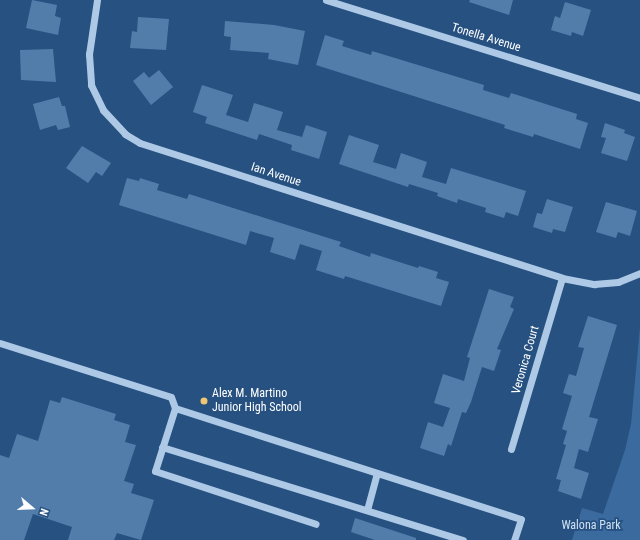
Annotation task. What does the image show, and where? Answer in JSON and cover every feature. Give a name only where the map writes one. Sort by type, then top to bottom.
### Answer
[{"type":"street","name":"Ian Avenue","points":[[97,0],[89,54],[91,85],[103,110],[125,134],[140,144],[562,278],[594,284],[618,282],[640,273]]},
{"type":"street","name":"Tonella Avenue","points":[[326,0],[640,98]]},
{"type":"street","name":"Veronica Court","points":[[511,449],[562,278]]},
{"type":"street","points":[[0,344],[171,397],[175,408],[155,470],[316,524]]},
{"type":"street","points":[[175,408],[521,519],[514,540]]},
{"type":"street","points":[[162,447],[463,540]]},
{"type":"street","points":[[367,510],[377,473]]},
{"type":"green space","name":"Walona Park","points":[[640,327],[640,540],[572,540],[582,508],[603,514],[625,450],[631,424]]},
{"type":"building","points":[[32,0],[57,5],[55,16],[61,18],[58,35],[26,28]]},
{"type":"building","points":[[470,0],[513,0],[509,15],[469,2]]},
{"type":"building","points":[[565,2],[591,10],[583,36],[572,32],[571,36],[551,30],[555,16],[560,18]]},
{"type":"building","points":[[138,17],[169,19],[166,50],[130,48],[132,31],[137,32]]},
{"type":"building","points":[[225,21],[274,25],[305,31],[298,65],[268,59],[269,53],[230,50],[231,37],[224,36]]},
{"type":"building","points":[[325,35],[344,41],[342,46],[371,55],[372,51],[484,85],[483,90],[509,98],[511,93],[577,114],[576,119],[588,123],[580,149],[534,134],[533,137],[504,128],[505,125],[316,65]]},
{"type":"building","points":[[53,49],[56,82],[21,80],[20,50]]},
{"type":"building","points":[[159,70],[173,87],[151,105],[133,81],[144,72],[149,78]]},
{"type":"building","points":[[202,85],[233,95],[226,115],[248,122],[254,103],[283,112],[277,130],[302,137],[306,125],[327,132],[319,159],[291,150],[292,145],[259,134],[257,140],[205,123],[207,117],[193,112]]},
{"type":"building","points":[[59,97],[62,106],[65,106],[70,127],[58,130],[56,125],[40,130],[33,104]]},
{"type":"building","points":[[605,123],[625,130],[624,133],[635,137],[627,161],[601,153],[606,138],[601,137]]},
{"type":"building","points":[[349,135],[379,145],[373,162],[396,169],[401,153],[427,162],[422,177],[446,184],[451,168],[526,191],[518,216],[506,212],[504,218],[485,212],[486,208],[458,199],[457,203],[437,196],[438,193],[409,184],[408,187],[339,164]]},
{"type":"building","points":[[82,146],[111,163],[102,176],[96,172],[88,183],[66,168]]},
{"type":"building","points":[[127,178],[139,181],[140,178],[159,184],[157,190],[187,199],[189,194],[341,242],[339,246],[370,257],[371,253],[418,268],[419,266],[438,272],[436,278],[449,282],[441,306],[345,276],[344,279],[316,270],[322,251],[300,244],[295,260],[270,252],[274,238],[250,231],[246,245],[119,205]]},
{"type":"building","points":[[547,199],[573,207],[565,232],[553,229],[552,233],[533,227],[537,213],[542,214]]},
{"type":"building","points":[[606,202],[637,211],[630,236],[618,232],[616,238],[596,232]]},
{"type":"building","points":[[489,289],[514,297],[510,307],[514,309],[497,349],[501,350],[494,371],[482,367],[471,402],[466,413],[462,412],[451,446],[448,444],[444,456],[420,448],[428,422],[443,427],[450,408],[434,403],[443,374],[464,381],[470,358],[467,357]]},
{"type":"building","points":[[588,316],[617,325],[589,417],[598,419],[588,452],[579,449],[574,468],[589,473],[581,499],[558,491],[561,480],[556,479],[566,445],[563,444],[567,431],[562,429],[572,396],[563,393],[569,374],[576,376],[584,348],[578,347]]},
{"type":"building","points":[[62,397],[116,414],[114,420],[130,425],[125,442],[136,445],[124,481],[134,484],[131,493],[154,500],[141,540],[117,533],[114,540],[68,540],[72,527],[33,514],[24,540],[0,540],[0,455],[9,458],[17,434],[38,441],[50,400],[60,403]]},
{"type":"building","points":[[355,518],[416,538],[416,540],[375,540],[351,532]]},
{"type":"place","name":"Alex M. Martino Junior High School","points":[[204,401]]}]
